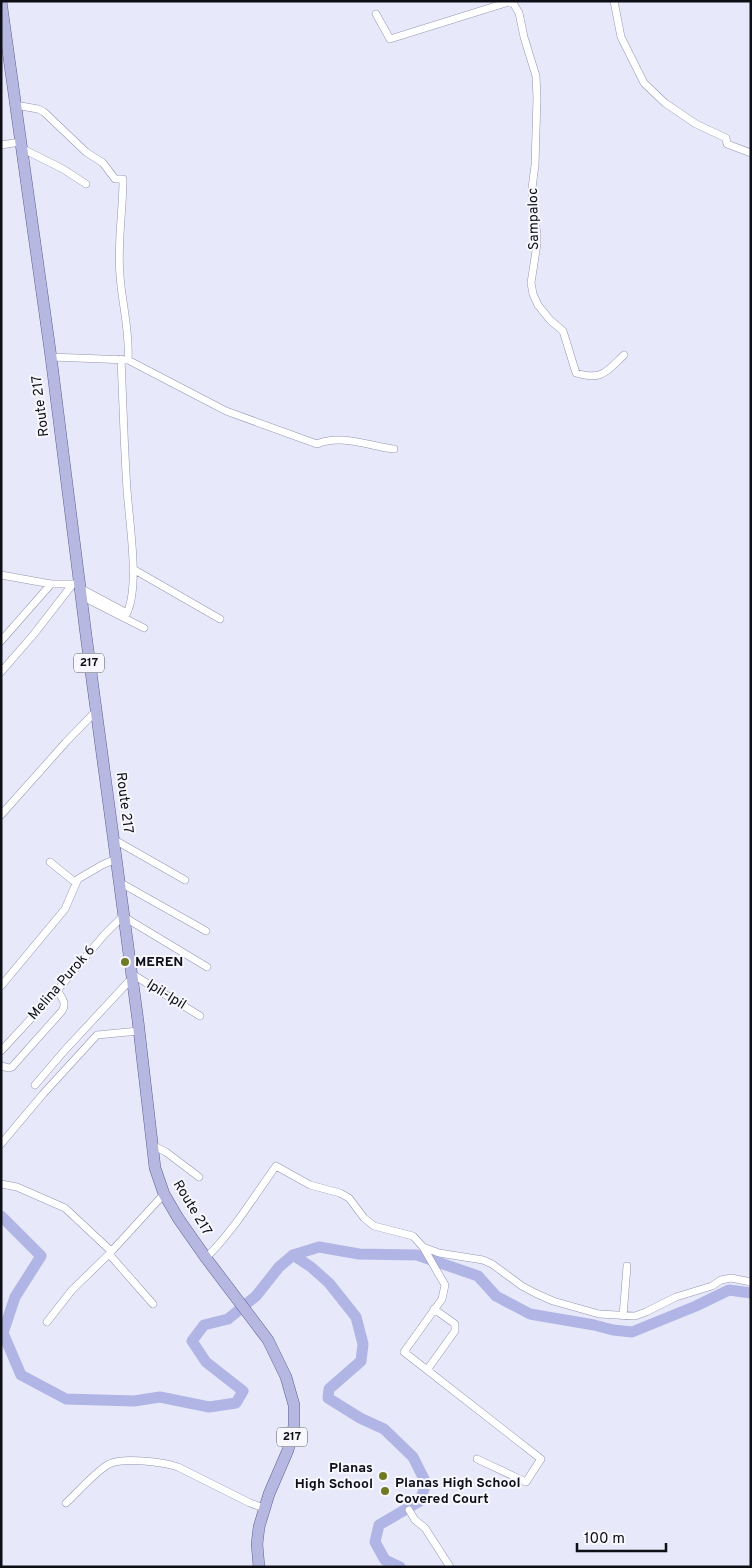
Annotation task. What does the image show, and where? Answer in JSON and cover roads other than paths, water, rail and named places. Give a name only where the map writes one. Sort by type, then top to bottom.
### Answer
[{"type":"main road","name":"Route 217","points":[[2,1],[50,357],[78,588],[132,976],[155,1168],[164,1194],[178,1218],[268,1340],[286,1377],[294,1406],[294,1426],[288,1450],[264,1508],[259,1528],[257,1544],[259,1567]]},
{"type":"street","points":[[376,14],[390,40],[512,1]]},
{"type":"street","name":"Sampaloc","points":[[512,1],[519,13],[536,76],[537,136],[532,195],[537,244],[531,283],[533,294],[544,312],[563,331],[576,372],[597,376],[604,374],[624,355]]},
{"type":"street","points":[[614,1],[621,36],[644,83],[665,103],[696,124],[726,138],[727,144],[751,153]]},
{"type":"street","points":[[1,575],[78,588],[127,613],[132,600],[124,360],[128,330],[120,277],[119,254],[123,180],[115,179],[104,163],[86,152],[44,112],[38,109],[15,105]]},
{"type":"street","points":[[1,145],[21,145],[86,184]]},
{"type":"street","points":[[50,357],[124,360],[226,411],[318,444],[336,440],[394,449]]},
{"type":"street","points":[[132,569],[220,619]]},
{"type":"street","points":[[1,641],[51,584]]},
{"type":"street","points":[[78,588],[144,628]]},
{"type":"street","points":[[1,672],[78,588]]},
{"type":"street","points":[[1,815],[96,710]]},
{"type":"street","points":[[114,839],[185,880]]},
{"type":"street","points":[[1,986],[66,909],[76,884],[85,874],[102,864],[116,859]]},
{"type":"street","points":[[50,862],[76,884]]},
{"type":"street","points":[[119,882],[206,932]]},
{"type":"street","points":[[124,916],[207,966]]},
{"type":"street","name":"Melina Purok 6","points":[[1,1051],[104,935],[124,916]]},
{"type":"street","points":[[35,1085],[132,976]]},
{"type":"street","name":"Ipil-Ipil","points":[[132,976],[200,1016]]},
{"type":"street","points":[[1,1066],[12,1067],[62,1011],[64,1002],[57,990]]},
{"type":"street","points":[[1,1144],[43,1094],[97,1035],[139,1031]]},
{"type":"street","points":[[152,1145],[173,1157],[199,1177]]},
{"type":"street","points":[[206,1258],[229,1234],[276,1166],[310,1185],[349,1198],[369,1223],[384,1229],[413,1236],[423,1247],[445,1285],[442,1299],[404,1352],[541,1459],[526,1482],[477,1459]]},
{"type":"street","points":[[1,1184],[17,1187],[65,1208],[110,1253],[153,1304]]},
{"type":"street","points":[[47,1322],[72,1290],[110,1253],[164,1194]]},
{"type":"street","points":[[423,1247],[439,1253],[483,1260],[492,1264],[522,1286],[553,1301],[600,1314],[640,1315],[676,1296],[712,1286],[720,1280],[731,1278],[751,1282]]},
{"type":"street","points":[[623,1316],[627,1266]]},
{"type":"street","points":[[427,1370],[455,1330],[455,1324],[434,1310]]},
{"type":"street","points":[[66,1503],[106,1466],[126,1461],[166,1464],[178,1467],[242,1500],[264,1508]]},
{"type":"street","points":[[409,1510],[415,1520],[425,1528],[450,1567]]},
{"type":"waterway","points":[[1,1216],[41,1256],[15,1297],[3,1333],[21,1375],[66,1399],[134,1401],[160,1397],[209,1407],[236,1403],[243,1391],[206,1362],[192,1341],[204,1325],[228,1319],[256,1296],[279,1267],[293,1255],[319,1247],[359,1254],[417,1255],[478,1276],[496,1296],[530,1314],[613,1330],[632,1332],[696,1306],[729,1290],[751,1293]]},
{"type":"waterway","points":[[293,1255],[311,1267],[329,1283],[356,1317],[363,1344],[361,1361],[329,1389],[328,1398],[360,1418],[384,1429],[413,1457],[426,1483],[420,1501],[379,1525],[375,1542],[385,1560],[400,1567]]},
{"type":"place","name":"MEREN","points":[[125,962]]},
{"type":"place","name":"Planas High School","points":[[383,1476]]},
{"type":"place","name":"Planas High School Covered Court","points":[[385,1491]]}]
